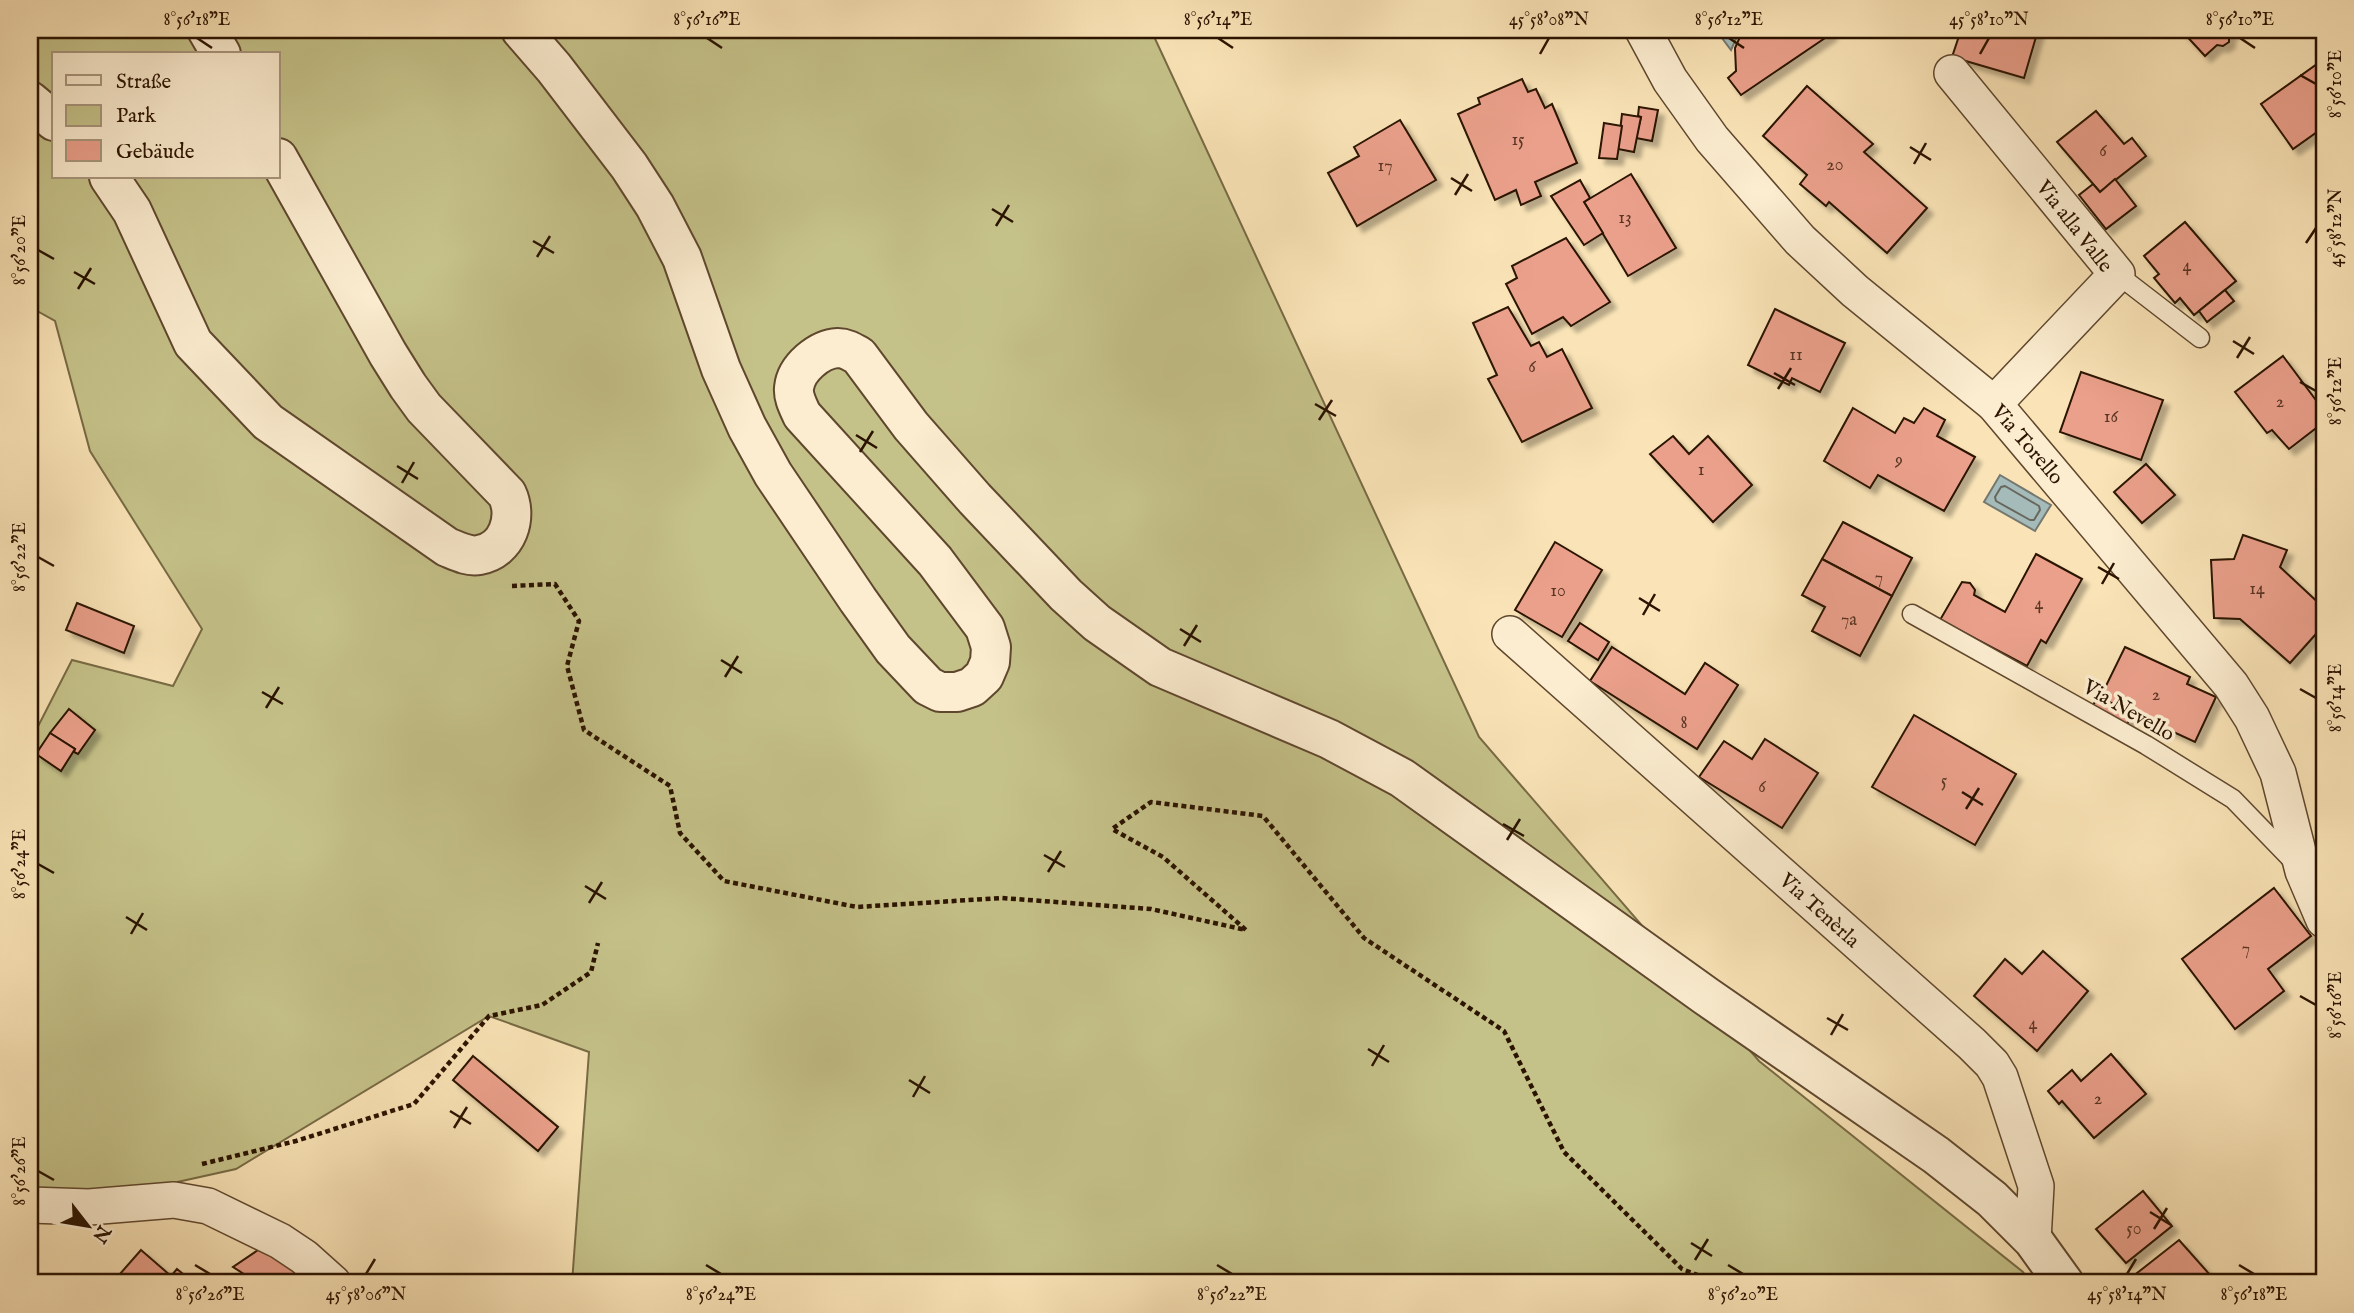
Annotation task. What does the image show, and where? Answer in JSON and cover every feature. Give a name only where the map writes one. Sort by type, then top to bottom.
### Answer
[{"type":"street","points":[[207,30],[220,52]]},
{"type":"street","points":[[521,30],[554,68],[629,166],[655,206],[682,258],[721,369],[767,462],[806,524],[893,649],[928,686],[940,692],[957,692],[972,687],[984,676],[990,662],[991,648],[985,628],[935,561],[802,415],[793,391],[795,380],[802,369],[825,351],[849,349],[859,356],[911,426],[975,499],[1097,624],[1160,667],[1329,739],[1402,778],[1717,1004],[1936,1155],[1992,1199],[2033,1240],[2064,1283]]},
{"type":"street","name":"Via Torello","points":[[1643,30],[1670,79],[1712,139],[1800,240],[1855,291],[1994,404],[2231,685],[2252,718],[2278,773],[2303,871],[2324,920]]},
{"type":"street","name":"Via alla Valle","points":[[1952,73],[2117,274],[1994,404]]},
{"type":"street","points":[[30,101],[52,119]]},
{"type":"street","points":[[110,178],[132,211],[193,343],[268,422],[447,547],[464,554],[479,555],[491,551],[502,542],[511,524],[512,505],[507,494],[424,408],[408,386],[280,162]]},
{"type":"street","name":"Via Tenèrla","points":[[1510,634],[1992,1064],[2005,1088],[2036,1186],[2033,1240]]},
{"type":"street","points":[[30,1205],[89,1208],[174,1200],[208,1206],[288,1246],[332,1283]]},
{"type":"lane","points":[[2117,274],[2200,338]]},
{"type":"lane","name":"Via Nevello","points":[[1912,614],[2146,744],[2233,799],[2303,871]]},
{"type":"path","points":[[508,587],[555,584],[579,621],[567,666],[584,730],[670,786],[680,832],[724,881],[858,907],[1002,898],[1151,909],[1246,930],[1163,857],[1112,829],[1151,802],[1263,816],[1364,938],[1504,1031],[1564,1152],[1682,1269],[1718,1283]]},
{"type":"path","points":[[191,1166],[296,1141],[414,1104],[489,1016],[542,1005],[591,972],[598,943]]},
{"type":"green space","points":[[30,30],[1151,30],[1479,737],[1759,1061],[2023,1272],[2030,1283],[572,1283],[589,1052],[489,1016],[236,1169],[42,1212],[30,1206],[30,742],[72,660],[173,686],[202,629],[90,451],[55,321],[30,307]]},
{"type":"water","points":[[1716,30],[1740,30],[1731,50]]},
{"type":"water","points":[[2000,475],[2051,505],[2035,531],[1984,502]]},
{"type":"building","points":[[1743,30],[1829,30],[1831,34],[1741,95],[1728,78],[1736,71],[1735,48]]},
{"type":"building","points":[[1961,30],[2038,30],[2024,78],[1952,57]]},
{"type":"building","points":[[2181,30],[2235,30],[2229,35],[2229,42],[2223,46],[2217,45],[2205,56]]},
{"type":"building","points":[[2324,59],[2324,127],[2293,149],[2261,104]]},
{"type":"building","points":[[1522,79],[1528,92],[1536,89],[1545,108],[1552,104],[1577,163],[1535,182],[1541,196],[1521,205],[1516,190],[1495,200],[1458,114],[1480,104],[1478,98]]},
{"type":"building","points":[[1807,86],[1873,144],[1864,152],[1927,208],[1887,253],[1829,202],[1826,206],[1800,184],[1807,175],[1763,136]]},
{"type":"building","points":[[1639,107],[1658,110],[1652,141],[1636,138],[1641,117],[1638,116]]},
{"type":"building","points":[[2096,111],[2124,144],[2132,138],[2146,156],[2100,192],[2057,142]]},
{"type":"building","points":[[1622,114],[1641,117],[1634,152],[1618,149]]},
{"type":"building","points":[[1400,120],[1436,180],[1357,226],[1328,173],[1359,156],[1354,147]]},
{"type":"building","points":[[1604,123],[1622,126],[1617,159],[1599,158]]},
{"type":"building","points":[[1631,174],[1676,248],[1628,276],[1584,202]]},
{"type":"building","points":[[2115,179],[2136,206],[2106,229],[2079,195],[2093,184],[2100,192]]},
{"type":"building","points":[[1580,180],[1590,198],[1584,202],[1603,233],[1584,245],[1551,196]]},
{"type":"building","points":[[2185,222],[2236,281],[2194,315],[2180,298],[2175,303],[2154,278],[2159,274],[2144,256]]},
{"type":"building","points":[[1566,238],[1610,302],[1571,326],[1563,317],[1532,334],[1506,284],[1517,278],[1512,266]]},
{"type":"building","points":[[2225,290],[2234,301],[2207,322],[2199,311]]},
{"type":"building","points":[[1508,307],[1531,346],[1539,342],[1547,357],[1562,349],[1592,408],[1522,442],[1488,379],[1497,375],[1473,323]]},
{"type":"building","points":[[1775,309],[1845,343],[1820,392],[1792,378],[1789,385],[1748,365]]},
{"type":"building","points":[[2283,356],[2324,411],[2324,422],[2289,449],[2272,430],[2267,433],[2235,392]]},
{"type":"building","points":[[2081,372],[2163,400],[2141,460],[2060,432]]},
{"type":"building","points":[[1853,408],[1895,433],[1904,418],[1914,423],[1924,408],[1945,420],[1937,436],[1975,457],[1944,511],[1878,475],[1870,488],[1824,461]]},
{"type":"building","points":[[1673,436],[1689,454],[1708,436],[1752,485],[1713,522],[1650,454]]},
{"type":"building","points":[[2146,464],[2175,495],[2142,523],[2114,492]]},
{"type":"building","points":[[1843,522],[1912,558],[1892,596],[1822,559]]},
{"type":"building","points":[[2243,535],[2287,550],[2280,567],[2324,608],[2324,625],[2290,663],[2240,619],[2214,618],[2211,560],[2234,559]]},
{"type":"building","points":[[1555,542],[1602,570],[1562,637],[1515,610]]},
{"type":"building","points":[[2036,554],[2082,579],[2046,643],[2041,640],[2027,666],[1940,620],[1962,582],[1970,583],[1975,590],[1974,595],[2005,612]]},
{"type":"building","points":[[1822,559],[1892,596],[1860,656],[1812,631],[1825,607],[1802,595]]},
{"type":"building","points":[[77,603],[134,626],[124,653],[66,630]]},
{"type":"building","points":[[1580,623],[1609,642],[1598,660],[1568,641]]},
{"type":"building","points":[[1612,647],[1685,694],[1705,663],[1738,685],[1697,749],[1590,681]]},
{"type":"building","points":[[2125,647],[2190,677],[2187,684],[2216,697],[2195,742],[2100,698]]},
{"type":"building","points":[[2102,690],[2104,691],[2100,698],[2133,713],[2126,726],[2092,707]]},
{"type":"building","points":[[69,709],[95,730],[78,754],[74,752],[75,749],[50,733]]},
{"type":"building","points":[[1914,715],[2016,774],[1975,845],[1872,787]]},
{"type":"building","points":[[50,733],[75,749],[61,771],[36,754]]},
{"type":"building","points":[[1765,739],[1818,773],[1782,828],[1699,777],[1724,741],[1752,759]]},
{"type":"building","points":[[2274,888],[2311,936],[2268,969],[2284,991],[2235,1029],[2182,959]]},
{"type":"building","points":[[2043,951],[2088,991],[2037,1051],[1974,996],[2005,959],[2022,974]]},
{"type":"building","points":[[2111,1054],[2146,1094],[2094,1138],[2062,1101],[2059,1104],[2048,1091],[2072,1070],[2081,1081]]},
{"type":"building","points":[[473,1056],[558,1127],[538,1151],[453,1080]]},
{"type":"building","points":[[2143,1191],[2172,1226],[2126,1263],[2096,1229]]},
{"type":"building","points":[[2179,1240],[2211,1276],[2200,1283],[2137,1283],[2132,1277]]},
{"type":"building","points":[[264,1246],[310,1283],[258,1283],[233,1267]]},
{"type":"building","points":[[141,1250],[171,1276],[179,1283],[112,1283]]},
{"type":"building","points":[[177,1269],[194,1283],[179,1283],[171,1276]]}]
